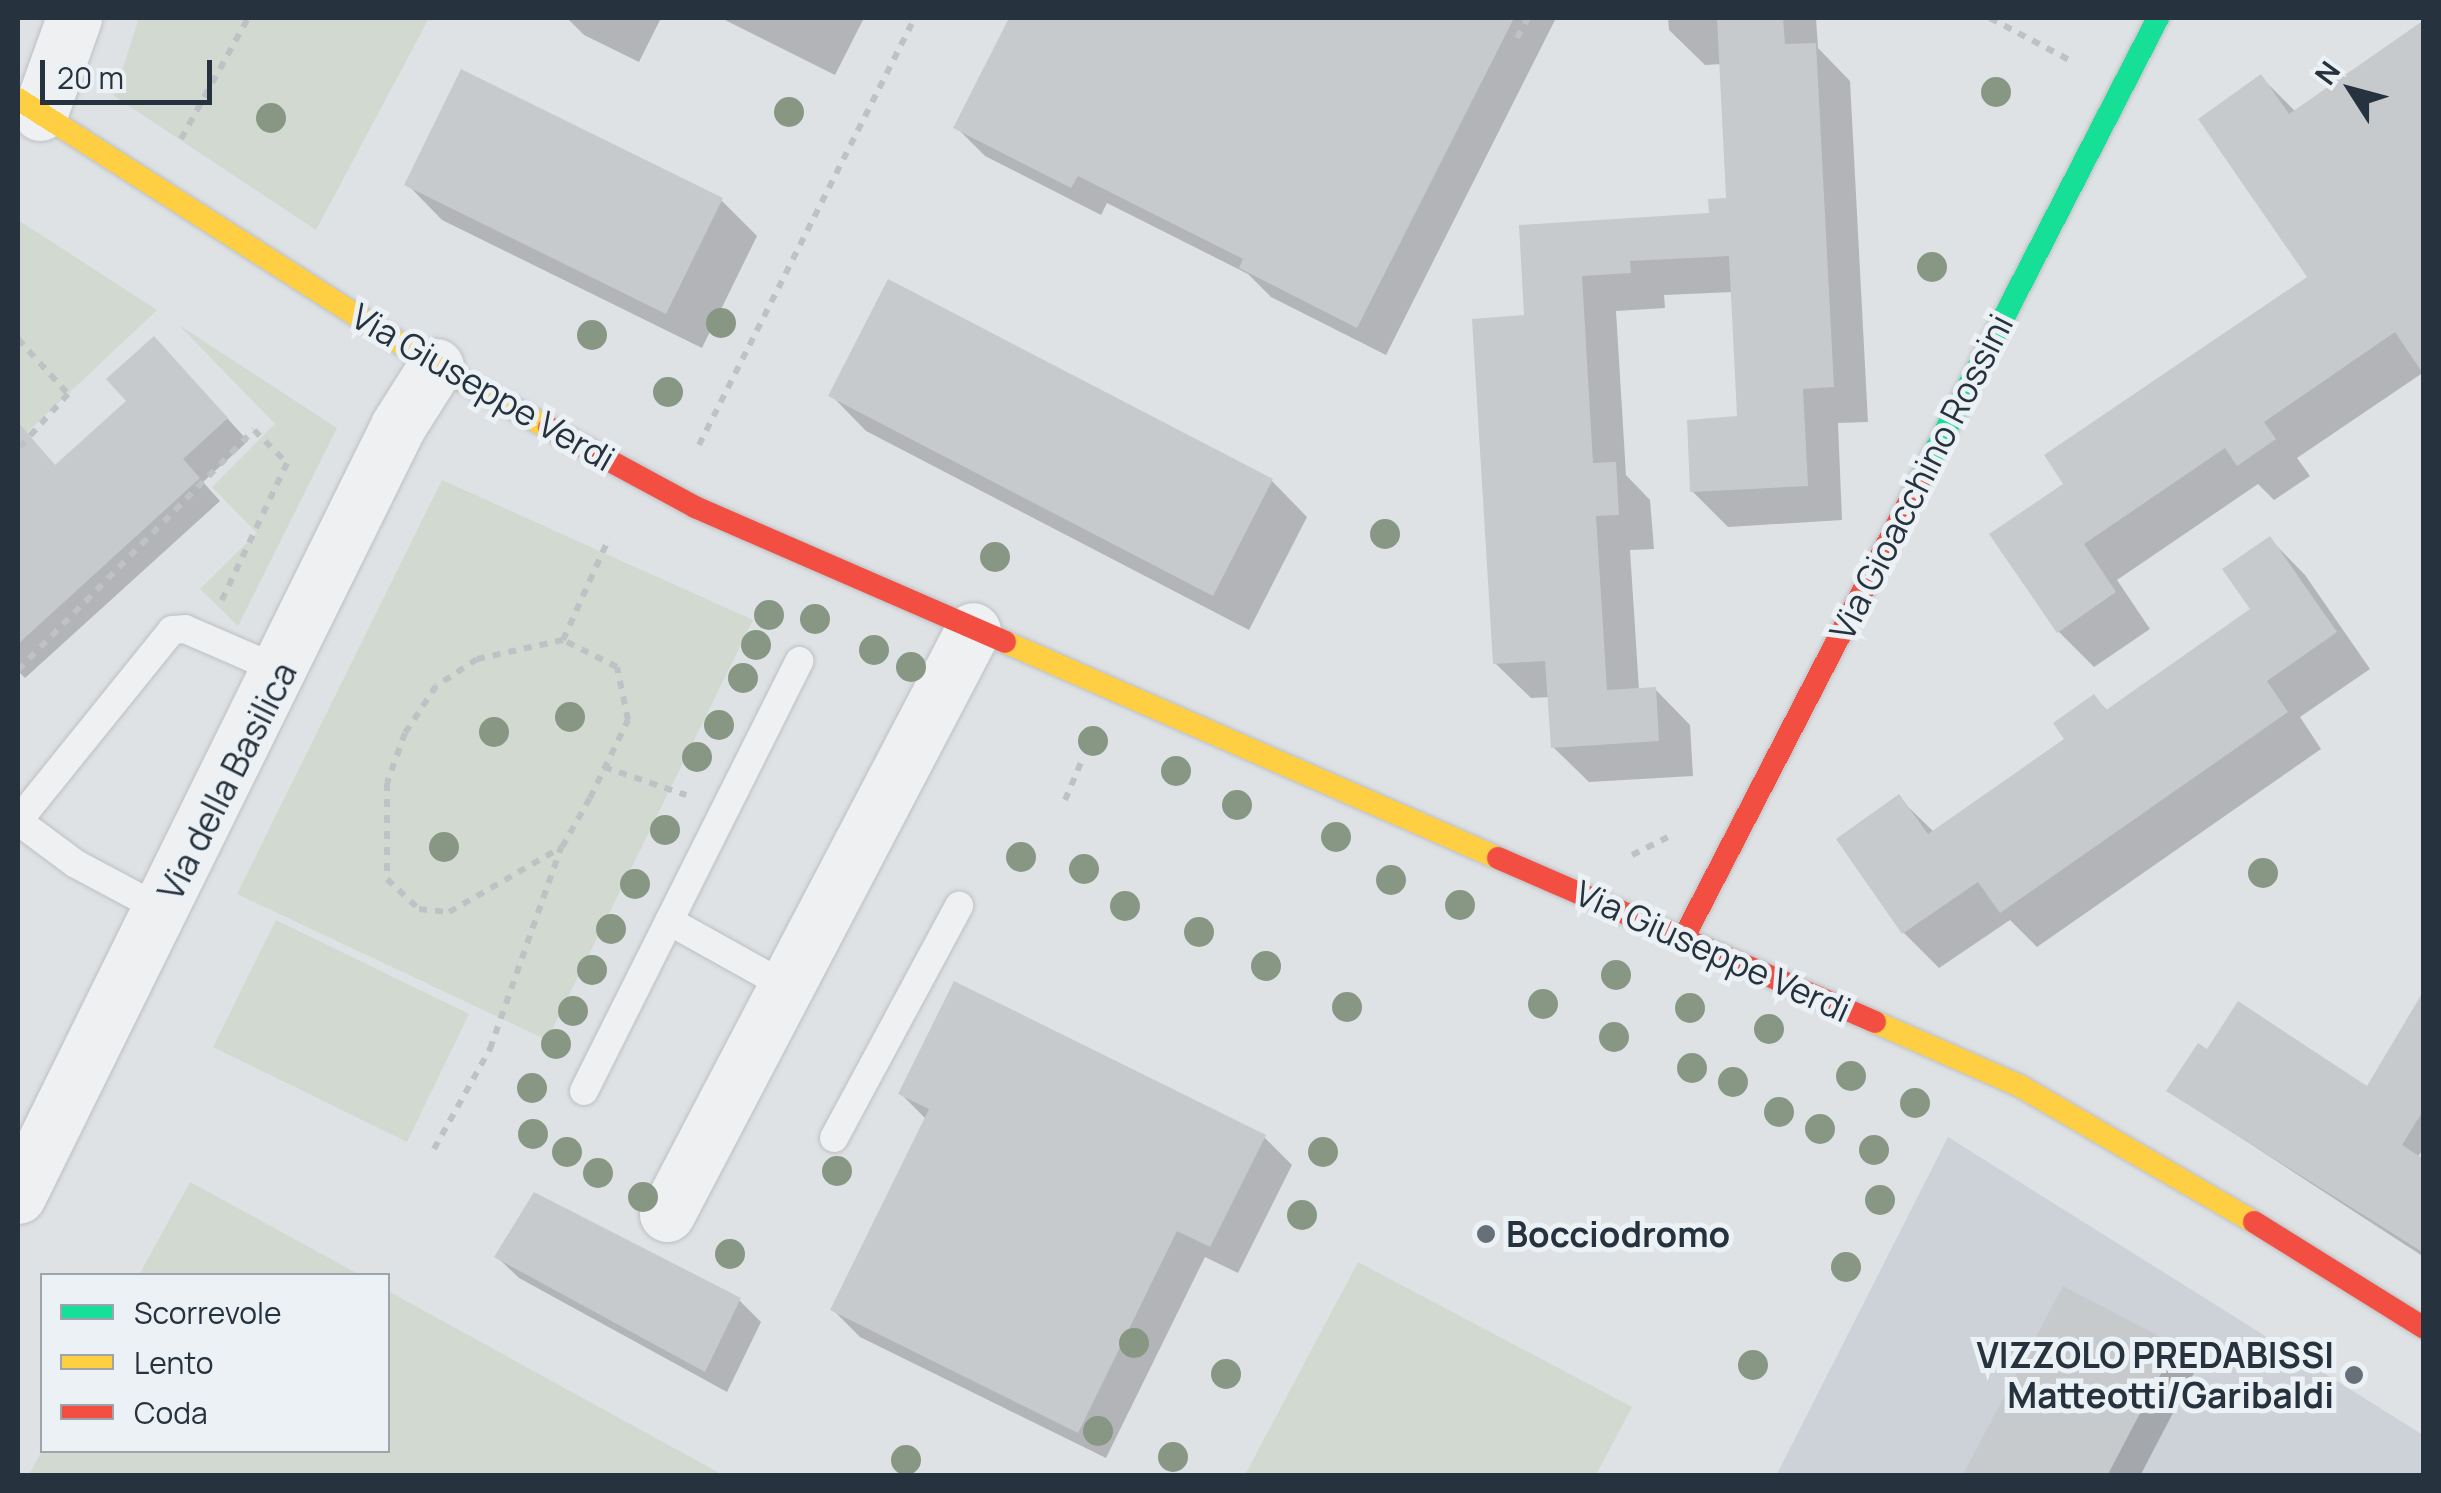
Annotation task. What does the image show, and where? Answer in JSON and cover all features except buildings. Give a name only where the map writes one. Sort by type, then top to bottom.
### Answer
[{"type":"street","points":[[29,106],[74,18]]},
{"type":"street","name":"Via Gioacchino Rossini","points":[[1684,938],[2158,18]]},
{"type":"street","name":"Via Giuseppe Verdi","points":[[29,106],[436,366],[674,495],[2075,1114],[2424,1328]]},
{"type":"street","name":"Via della Basilica","points":[[18,1196],[282,671],[398,426],[436,366]]},
{"type":"street","points":[[667,1214],[974,630]]},
{"type":"lane","points":[[162,910],[76,864],[18,821],[159,639],[172,630],[202,637],[282,671]]},
{"type":"lane","points":[[584,1091],[799,661]]},
{"type":"lane","points":[[834,1138],[959,906]]},
{"type":"lane","points":[[669,921],[786,986]]},
{"type":"path","points":[[153,188],[248,18]]},
{"type":"path","points":[[674,495],[914,18]]},
{"type":"path","points":[[1517,38],[1528,18]]},
{"type":"path","points":[[1990,18],[2080,66]]},
{"type":"path","points":[[18,339],[68,394],[18,448]]},
{"type":"path","points":[[18,670],[254,430],[287,463],[202,637]]},
{"type":"path","points":[[680,440],[714,456]]},
{"type":"path","points":[[562,640],[609,538]]},
{"type":"path","points":[[434,1150],[490,1049],[562,847],[628,720],[617,668],[562,640],[477,660],[436,686],[405,732],[387,783],[388,879],[419,909],[449,912],[562,847]]},
{"type":"path","points":[[1065,800],[1082,760]]},
{"type":"path","points":[[604,767],[726,808]]},
{"type":"path","points":[[1616,862],[1686,828]]},
{"type":"shaded area","points":[[139,18],[429,18],[316,230],[114,96]]},
{"type":"shaded area","points":[[18,220],[157,310],[18,441]]},
{"type":"shaded area","points":[[179,325],[337,428],[238,626],[200,589],[257,533],[212,487],[275,424]]},
{"type":"shaded area","points":[[442,480],[753,620],[547,1040],[237,894]]},
{"type":"shaded area","points":[[276,920],[469,1014],[407,1142],[213,1047]]},
{"type":"shaded area","points":[[1948,1137],[2423,1435],[2423,1475],[1776,1476]]},
{"type":"shaded area","points":[[190,1182],[356,1273],[140,1273]]},
{"type":"shaded area","points":[[1358,1262],[1632,1407],[1596,1475],[1245,1475]]},
{"type":"shaded area","points":[[390,1292],[723,1475],[29,1475],[40,1453],[390,1453]]},
{"type":"traffic: fast","points":[[1918,484],[2158,18]]},
{"type":"traffic: slow","points":[[18,99],[436,366],[549,428]]},
{"type":"traffic: slow","points":[[1005,642],[1498,858]]},
{"type":"traffic: slow","points":[[1875,1022],[2020,1086],[2254,1222]]},
{"type":"traffic: jam","points":[[549,428],[695,507],[1005,642]]},
{"type":"traffic: jam","points":[[1684,937],[1918,484]]},
{"type":"traffic: jam","points":[[1498,858],[1875,1022]]},
{"type":"traffic: jam","points":[[2254,1222],[2424,1328]]},
{"type":"place","name":"Bocciodromo","points":[[1486,1234]]},
{"type":"place","name":"VIZZOLO PREDABISSI Matteotti/Garibaldi","points":[[2354,1375]]}]
